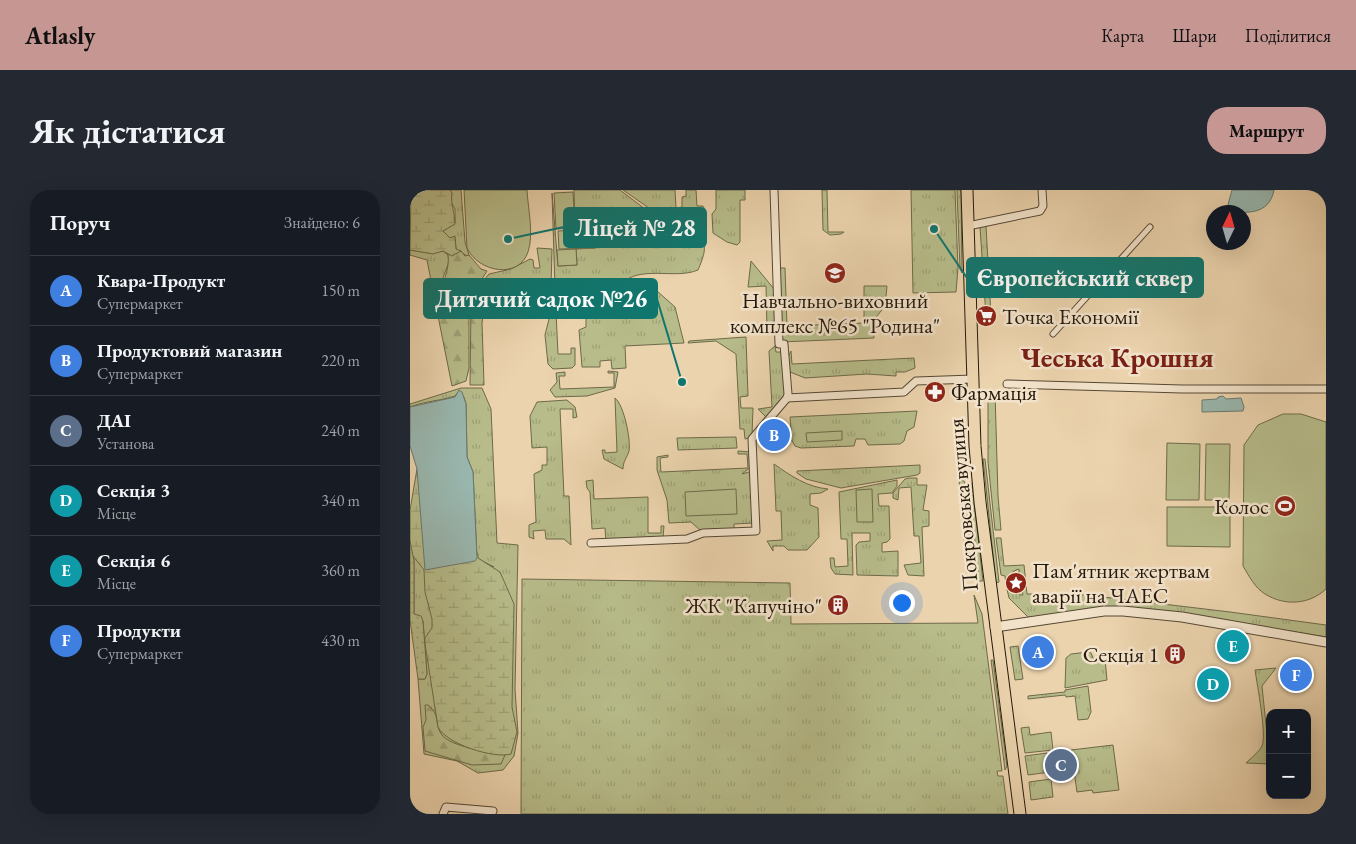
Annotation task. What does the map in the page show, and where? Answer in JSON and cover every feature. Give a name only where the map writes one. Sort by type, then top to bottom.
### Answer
[{"type":"highway","name":"Покровська вулиця","points":[[967,190],[974,225],[973,379],[980,502],[1020,814]]},
{"type":"street","points":[[591,543],[687,539],[703,533],[756,531],[752,439],[787,398],[784,344],[778,344],[774,190]]},
{"type":"street","points":[[974,225],[1040,211],[1043,206],[1042,190]]},
{"type":"street","points":[[1053,334],[1150,227]]},
{"type":"street","points":[[787,398],[904,392],[916,381],[973,379]]},
{"type":"street","points":[[1007,384],[1182,389],[1326,389]]},
{"type":"street","points":[[995,627],[1114,610],[1182,618],[1326,642]]},
{"type":"street","points":[[443,814],[446,807],[493,811]]},
{"type":"green space","points":[[411,190],[450,190],[452,193],[455,224],[443,231],[450,238],[455,236],[456,249],[461,251],[452,256],[443,251],[433,254],[410,250]]},
{"type":"green space","points":[[450,190],[461,190],[465,242],[469,255],[467,256],[456,249],[455,237],[450,238],[443,231],[455,223],[455,209],[450,200],[452,195]]},
{"type":"green space","points":[[464,190],[527,190],[531,229],[530,245],[523,261],[508,269],[499,270],[480,263],[473,256],[467,248]]},
{"type":"green space","points":[[574,190],[620,190],[645,209],[697,234],[704,246],[698,270],[679,274],[637,275],[620,285],[555,288],[552,193],[558,266],[577,265],[576,249],[596,248],[595,227],[575,228]]},
{"type":"green space","points":[[623,190],[675,190],[676,208],[682,207],[682,197],[686,196],[686,190],[696,190],[697,206],[703,206],[706,212],[696,214],[696,231],[656,213]]},
{"type":"green space","points":[[716,190],[745,190],[745,200],[740,200],[740,242],[737,245],[727,242],[713,233],[712,214],[716,209]]},
{"type":"green space","points":[[822,190],[827,190],[828,232],[844,232],[841,234],[830,235],[823,230]]},
{"type":"green space","points":[[911,190],[955,190],[958,268],[956,292],[913,293]]},
{"type":"green space","points":[[957,190],[961,190],[962,273],[960,269]]},
{"type":"green space","points":[[573,192],[575,228],[556,229],[554,193]]},
{"type":"green space","points":[[986,226],[991,316],[986,317],[980,227]]},
{"type":"green space","points":[[594,229],[594,248],[559,249],[558,231]]},
{"type":"green space","points":[[537,248],[552,249],[551,288],[539,282],[495,284],[486,295],[484,287],[488,282],[484,280],[489,274],[511,269],[530,259],[533,260],[534,268],[540,268]]},
{"type":"green space","points":[[576,249],[577,265],[558,266],[557,250]]},
{"type":"green space","points":[[410,250],[429,253],[443,251],[448,255],[449,262],[436,296],[434,296],[427,260],[410,255]]},
{"type":"green space","points":[[461,251],[465,256],[469,255],[481,269],[487,271],[471,296],[469,305],[469,368],[466,381],[452,386],[434,296],[440,289],[445,277],[448,255]]},
{"type":"green space","points":[[751,261],[774,289],[775,326],[768,332],[751,333],[751,325],[753,325],[754,330],[767,329],[766,286],[748,287]]},
{"type":"green space","points":[[779,268],[785,268],[787,326],[864,323],[864,286],[887,286],[885,306],[873,321],[874,338],[781,342]]},
{"type":"green space","points":[[487,279],[489,281],[484,287],[486,295],[482,323],[484,385],[470,385],[471,305]]},
{"type":"green space","points":[[657,291],[675,307],[684,343],[625,346],[626,368],[612,369],[611,360],[600,361],[600,367],[582,367],[579,330],[586,327],[586,316],[571,317],[570,309],[656,305]]},
{"type":"green space","points":[[556,312],[558,354],[571,354],[571,348],[575,348],[575,365],[572,368],[553,369],[548,364],[545,335],[550,315]]},
{"type":"green space","points":[[746,337],[748,396],[740,397],[741,408],[753,408],[752,435],[745,439],[744,429],[740,429],[736,354],[716,341],[688,343],[689,341]]},
{"type":"green space","points":[[775,346],[776,352],[782,352],[786,398],[768,419],[758,409],[772,407],[769,351]]},
{"type":"green space","points":[[791,351],[792,364],[914,358],[915,368],[905,372],[896,372],[896,376],[867,374],[805,378],[790,372],[788,357]]},
{"type":"green space","points":[[608,371],[618,372],[615,388],[587,396],[555,397],[550,390],[557,382],[556,373],[565,372],[565,376],[559,376],[560,389],[614,387],[614,373],[608,373]]},
{"type":"green space","points":[[461,388],[482,388],[491,409],[497,543],[518,545],[515,689],[518,733],[514,756],[503,770],[478,773],[457,761],[424,754],[418,679],[425,679],[427,674],[423,621],[414,615],[414,561],[410,529],[421,542],[494,567],[477,558],[473,472],[467,457],[466,404],[464,397],[458,392],[455,396],[449,398],[410,407],[410,404]]},
{"type":"green space","points":[[995,392],[998,496],[1001,530],[995,530],[988,462],[988,400]]},
{"type":"green space","points":[[615,398],[624,415],[629,439],[629,451],[623,469],[604,459],[602,450],[605,450],[605,453],[617,452]]},
{"type":"green space","points":[[567,400],[575,407],[577,417],[573,418],[573,409],[560,409],[564,496],[569,496],[571,545],[564,539],[546,539],[545,530],[533,531],[534,539],[529,537],[529,525],[536,522],[534,474],[542,470],[542,465],[547,465],[547,447],[532,448],[530,416],[537,402]]},
{"type":"green space","points":[[917,411],[914,427],[907,431],[904,441],[900,444],[868,445],[865,439],[856,439],[854,446],[801,448],[795,446],[792,441],[790,417]]},
{"type":"green space","name":"Колос","points":[[1283,414],[1301,414],[1326,422],[1326,589],[1312,598],[1296,602],[1280,601],[1265,594],[1255,585],[1243,566],[1244,445],[1258,425]]},
{"type":"green space","points":[[842,431],[842,440],[807,442],[806,433]]},
{"type":"green space","points":[[736,437],[737,448],[678,450],[677,438]]},
{"type":"green space","points":[[1167,443],[1200,444],[1199,500],[1166,500]]},
{"type":"green space","points":[[1206,444],[1230,444],[1229,500],[1205,500]]},
{"type":"green space","points":[[738,451],[751,452],[751,467],[742,474],[752,471],[754,523],[734,524],[734,530],[700,530],[691,522],[669,523],[667,500],[657,470],[657,457],[668,455],[668,457],[660,458],[661,472],[748,468],[747,454],[738,454]]},
{"type":"green space","points":[[983,459],[985,459],[999,582],[996,583]]},
{"type":"green space","points":[[774,464],[793,477],[820,488],[828,489],[821,493],[810,494],[810,505],[818,508],[819,537],[807,550],[788,550],[784,546],[773,546],[773,551],[767,541],[782,540],[781,511],[776,511]]},
{"type":"green space","points":[[920,465],[920,473],[917,475],[841,488],[806,479],[797,473],[797,471]]},
{"type":"green space","points":[[417,469],[478,554],[478,558],[500,572],[514,604],[512,707],[517,732],[511,754],[494,754],[471,749],[450,739],[438,727],[425,644],[425,638],[432,628],[432,619],[425,592],[424,570],[413,556],[410,547],[410,510]]},
{"type":"green space","points":[[917,478],[917,485],[927,485],[923,510],[929,511],[929,526],[922,527],[924,576],[908,575],[904,565],[921,563],[919,536],[914,536],[911,487],[899,488],[898,500],[893,498],[893,493],[905,479]]},
{"type":"green space","points":[[959,479],[964,481],[967,487],[973,551],[965,550]]},
{"type":"green space","points":[[593,480],[594,499],[648,497],[648,533],[661,533],[661,526],[664,526],[663,537],[606,541],[605,528],[592,529],[590,492],[586,481]]},
{"type":"green space","points":[[897,480],[897,486],[892,493],[878,494],[879,506],[889,506],[890,539],[882,543],[882,552],[898,551],[898,576],[857,575],[856,545],[859,542],[870,541],[870,533],[852,533],[853,575],[835,574],[831,568],[830,558],[834,558],[835,567],[848,566],[847,539],[841,539],[839,492]]},
{"type":"green space","points":[[969,484],[972,484],[983,581],[979,581]]},
{"type":"green space","points":[[736,489],[737,514],[686,516],[685,492]]},
{"type":"green space","points":[[872,489],[873,522],[857,522],[856,490]]},
{"type":"green space","points":[[1167,507],[1230,507],[1230,547],[1167,546]]},
{"type":"green space","points":[[996,538],[1001,538],[1004,566],[1024,565],[1027,594],[1087,595],[1326,625],[1326,637],[1179,613],[1119,606],[1030,619],[1009,598],[1007,589],[1011,587],[1019,589],[1020,595],[1023,595],[1019,579],[1016,579],[1015,574],[1019,573],[1019,569],[1014,571],[1014,579],[1006,584],[1005,576],[1001,575]]},
{"type":"green space","points":[[410,541],[414,561],[414,614],[421,616],[423,621],[427,674],[425,679],[418,679],[410,620]]},
{"type":"green space","points":[[522,579],[790,583],[791,624],[978,623],[974,595],[982,614],[1002,771],[997,771],[998,776],[1003,776],[1008,814],[521,814]]},
{"type":"green space","points":[[1018,646],[1023,679],[1015,680],[1010,647]]},
{"type":"green space","points":[[1091,653],[1094,660],[1105,659],[1107,680],[1065,688],[1066,658],[1071,654]]},
{"type":"green space","points":[[991,660],[993,660],[1007,766],[1005,770]]},
{"type":"green space","points":[[1276,668],[1262,686],[1266,725],[1266,764],[1246,763],[1261,748],[1263,740],[1263,721],[1255,670]]},
{"type":"green space","points":[[1088,686],[1091,712],[1088,719],[1078,720],[1075,696],[1066,697],[1065,695],[1028,699],[1028,696],[1065,692],[1065,690]]},
{"type":"green space","points":[[425,705],[428,705],[435,713],[438,727],[442,735],[447,739],[471,748],[505,755],[501,764],[472,765],[425,751],[423,727],[426,720]]},
{"type":"green space","points":[[1029,727],[1030,735],[1051,732],[1053,750],[1025,753],[1021,728]]},
{"type":"green space","points":[[1113,745],[1119,790],[1093,793],[1092,790],[1077,792],[1071,750]]},
{"type":"green space","points":[[1047,753],[1050,772],[1028,775],[1025,756]]},
{"type":"green space","points":[[1051,779],[1053,797],[1031,800],[1029,782]]},
{"type":"water","points":[[1232,190],[1274,190],[1267,205],[1255,211],[1251,212],[1251,205],[1228,205]]},
{"type":"water","points":[[459,390],[462,392],[466,404],[467,457],[473,472],[477,558],[475,561],[425,570],[417,469],[410,446],[410,407],[455,397]]},
{"type":"water","points":[[1223,396],[1226,399],[1241,398],[1244,407],[1243,411],[1202,412],[1202,400],[1217,399]]},
{"type":"place","name":"Європейський сквер","points":[[934,229]]},
{"type":"place","name":"Ліцей № 28","points":[[508,239]]},
{"type":"place","name":"Навчально-виховний комплекс №65 \"Родина\"","points":[[835,273]]},
{"type":"place","name":"Точка Економії","points":[[986,316]]},
{"type":"place","name":"Дитячий садок №26","points":[[682,382]]},
{"type":"place","name":"Фармація","points":[[935,392]]},
{"type":"place","name":"Продуктовий магазин","points":[[774,435]]},
{"type":"place","name":"Колос","points":[[1285,506]]},
{"type":"place","name":"Пам'ятник жертвам аварії на ЧАЕС","points":[[1016,583]]},
{"type":"place","name":"ЖК \"Капучіно\"","points":[[838,605]]},
{"type":"place","name":"Секція 6","points":[[1233,646]]},
{"type":"place","name":"Квара-Продукт","points":[[1038,652]]},
{"type":"place","name":"Секція 1","points":[[1175,654]]},
{"type":"place","name":"Продукти","points":[[1296,675]]},
{"type":"place","name":"Секція 3","points":[[1213,684]]},
{"type":"place","name":"ДАІ","points":[[1061,765]]},
{"type":"district","name":"Чеська Крошня","points":[[1117,357]]}]
